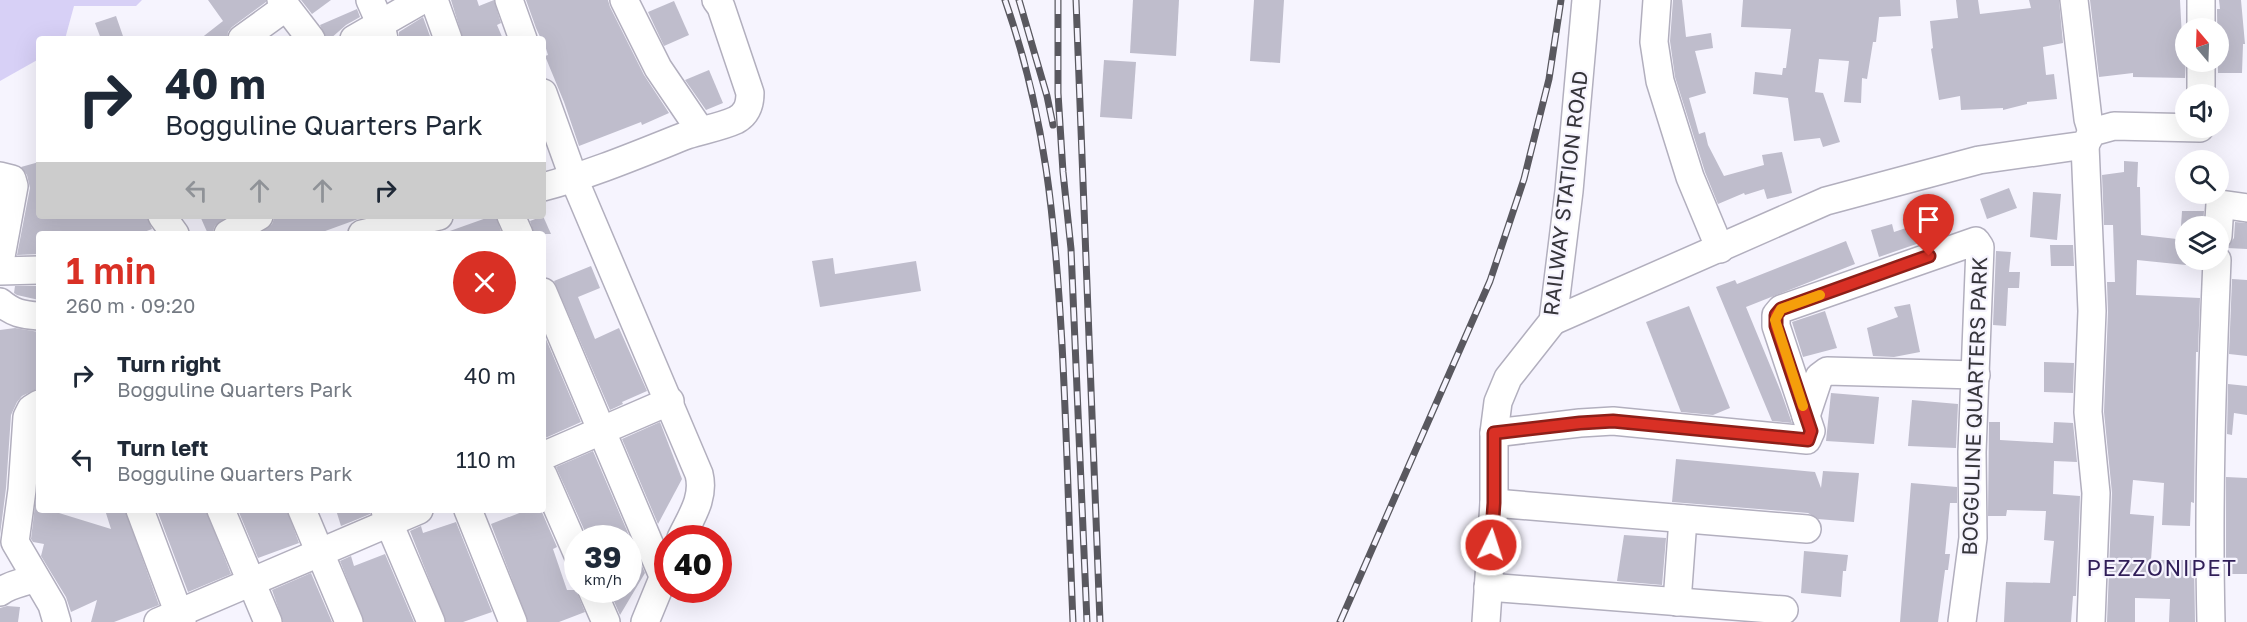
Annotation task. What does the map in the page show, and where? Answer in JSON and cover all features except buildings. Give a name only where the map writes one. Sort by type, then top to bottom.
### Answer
[{"type":"street","points":[[370,0],[382,32]]},
{"type":"street","points":[[366,36],[382,32],[422,0]]},
{"type":"street","points":[[434,0],[447,36]]},
{"type":"street","points":[[509,0],[522,36]]},
{"type":"street","points":[[624,0],[658,68],[700,130]]},
{"type":"street","name":"RAILWAY STATION ROAD","points":[[1486,622],[1494,503],[1494,433],[1498,402],[1505,384],[1553,321],[1569,191],[1586,0]]},
{"type":"street","points":[[1657,0],[1654,42],[1660,81],[1690,177],[1720,249]]},
{"type":"street","points":[[2074,0],[2089,138],[2092,311],[2088,412],[2096,493],[2091,622]]},
{"type":"street","points":[[2201,0],[2201,18]]},
{"type":"street","points":[[546,187],[574,179],[700,130],[736,120],[746,112],[750,103],[750,93],[718,3]]},
{"type":"street","points":[[246,36],[284,4],[308,36]]},
{"type":"street","points":[[546,101],[574,179],[670,401],[702,486],[701,497],[687,525]]},
{"type":"street","points":[[1553,321],[1826,201],[1979,160],[2089,138],[2114,126],[2175,127]]},
{"type":"street","points":[[0,176],[12,179],[14,186],[0,262]]},
{"type":"street","points":[[2219,216],[2220,204],[2247,208]]},
{"type":"street","points":[[233,231],[254,219]]},
{"type":"street","points":[[375,231],[427,219]]},
{"type":"street","name":"BOGGULINE QUARTERS PARK","points":[[1494,433],[1613,421],[1808,440],[1811,431],[1776,326],[1776,315],[1781,309],[1976,241],[1980,247],[1972,452],[1972,538],[1962,622]]},
{"type":"street","points":[[0,271],[36,270]]},
{"type":"street","points":[[2211,622],[2209,538],[2211,405],[2217,270]]},
{"type":"street","points":[[546,299],[601,430],[654,547]]},
{"type":"street","points":[[4,311],[36,316]]},
{"type":"street","points":[[1806,416],[1819,377],[1827,371],[1976,375]]},
{"type":"street","points":[[546,455],[670,401]]},
{"type":"street","points":[[36,406],[31,409],[27,417],[11,489],[15,542],[52,605],[57,622]]},
{"type":"street","points":[[546,482],[565,525]]},
{"type":"street","points":[[1494,503],[1807,528]]},
{"type":"street","points":[[141,513],[173,619],[251,582],[320,553],[387,517],[405,513]]},
{"type":"street","points":[[222,513],[268,622]]},
{"type":"street","points":[[303,513],[349,622]]},
{"type":"street","points":[[469,513],[513,622]]},
{"type":"street","points":[[387,517],[431,622]]},
{"type":"street","points":[[1677,602],[1683,519]]},
{"type":"street","points":[[0,592],[8,586],[21,585],[35,578]]},
{"type":"street","points":[[1488,587],[1784,610]]},
{"type":"street","points":[[645,622],[654,599]]},
{"type":"street","points":[[598,603],[606,622]]},
{"type":"shaded area","points":[[0,0],[142,0],[136,6],[74,6],[66,36],[36,36],[36,61],[0,81]]},
{"type":"railway","points":[[1005,0],[1030,86],[1052,212],[1062,344],[1073,622]]},
{"type":"railway","points":[[1019,0],[1047,96],[1053,125]]},
{"type":"railway","points":[[1058,0],[1058,93],[1071,249],[1087,622]]},
{"type":"railway","points":[[1076,0],[1100,622]]},
{"type":"railway","points":[[1340,622],[1490,281],[1524,179],[1549,79],[1561,0]]},
{"type":"slow traffic","points":[[1803,406],[1775,320],[1781,309],[1820,295]]},
{"type":"district","name":"PEZZONIPET","points":[[2162,567]]},
{"type":"route","points":[[1491,545],[1494,503],[1494,433],[1613,421],[1808,440],[1811,431],[1776,326],[1776,315],[1781,309],[1929,256]]}]
